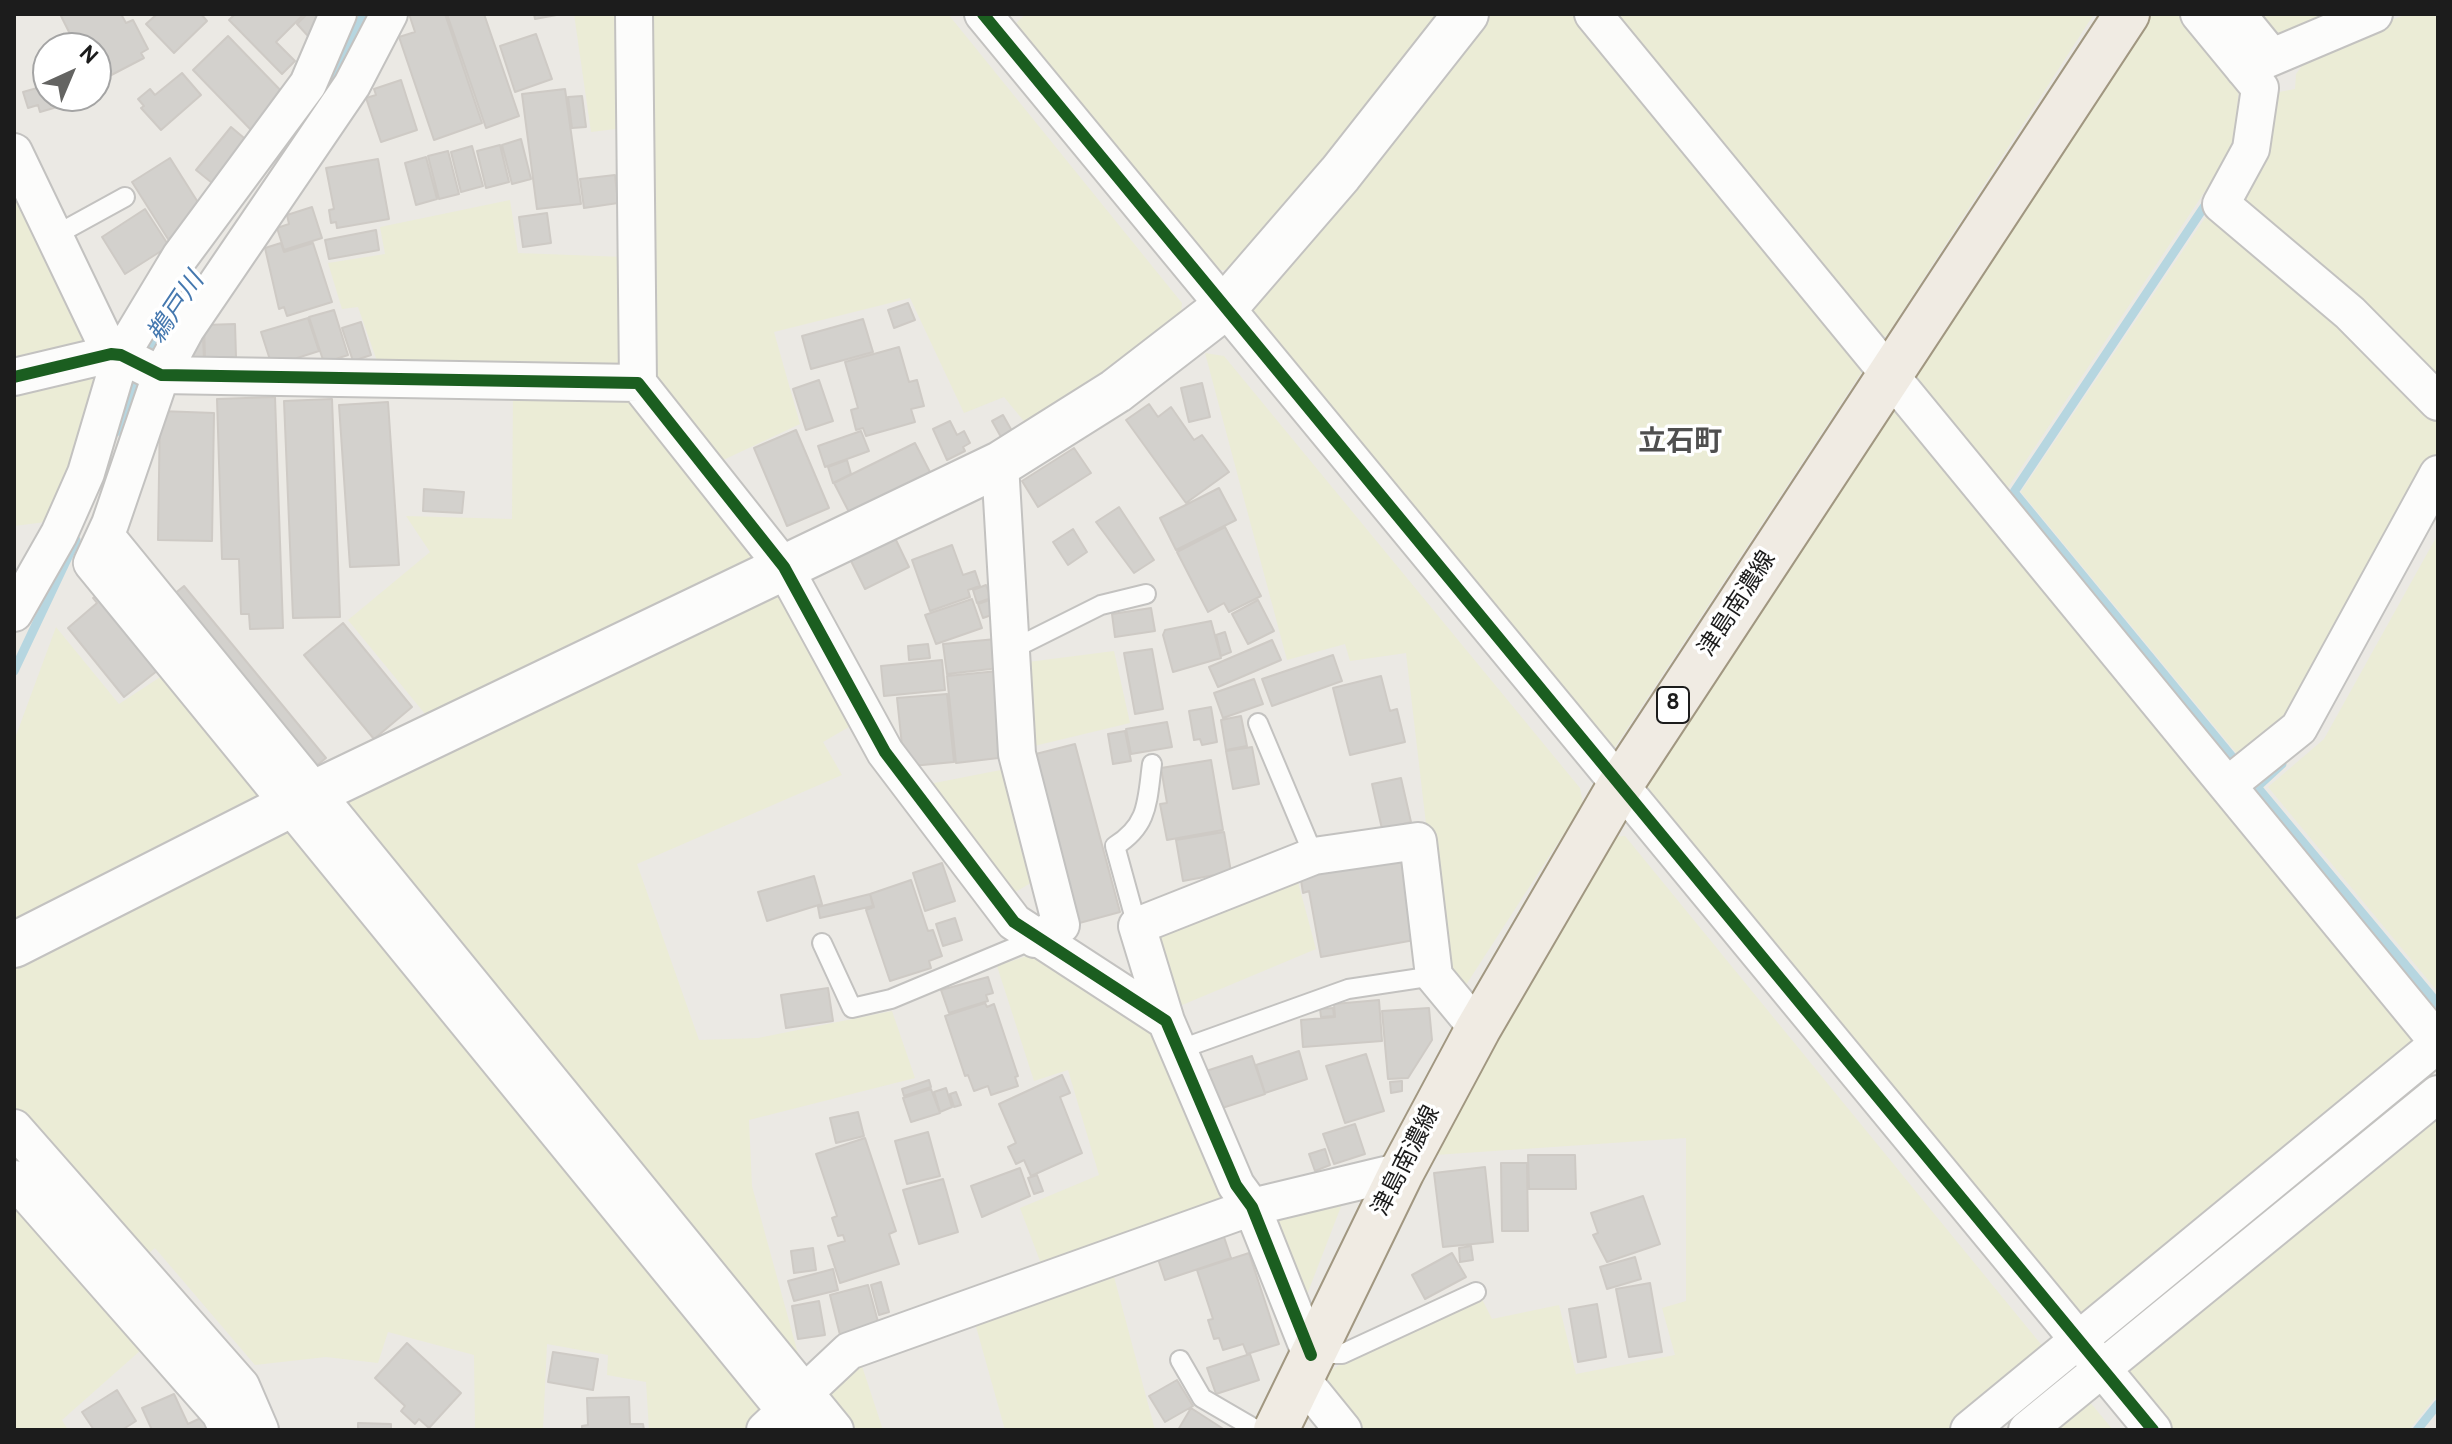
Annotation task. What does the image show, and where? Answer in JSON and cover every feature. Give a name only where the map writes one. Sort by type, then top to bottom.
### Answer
[{"type":"main road","name":"津島南濃線","points":[[1276,1430],[1402,1171],[1478,1029],[1614,798],[2127,14]]},
{"type":"street","points":[[14,613],[59,534],[180,257],[308,84],[338,14]]},
{"type":"street","points":[[135,363],[186,329],[352,85],[389,14]]},
{"type":"street","points":[[634,14],[638,383],[784,567],[885,752],[1014,922],[1172,1036]]},
{"type":"street","points":[[956,14],[1217,314],[2092,1376],[2153,1430]]},
{"type":"street","points":[[14,945],[303,799],[1000,464],[1116,391],[1217,314],[1340,174],[1466,14]]},
{"type":"street","points":[[1593,14],[2438,1043],[1969,1430]]},
{"type":"street","points":[[2199,14],[2258,63]]},
{"type":"street","points":[[2237,14],[2258,63],[2260,88],[2251,149],[2221,204],[2350,313],[2438,402]]},
{"type":"street","points":[[2258,63],[2374,14]]},
{"type":"street","points":[[996,19],[1217,314]]},
{"type":"street","points":[[14,152],[54,236],[135,363],[105,535],[303,799],[788,1416],[835,1430]]},
{"type":"street","points":[[14,377],[135,363],[638,383]]},
{"type":"street","points":[[1000,464],[1017,754],[1061,925],[1035,939]]},
{"type":"street","points":[[2228,785],[2299,728],[2438,474]]},
{"type":"street","points":[[1343,1430],[1306,1366],[1252,1207],[1236,1185],[1172,1036],[1137,926],[1314,856],[1418,841],[1434,976],[1478,1029]]},
{"type":"street","points":[[2027,1430],[2438,1094]]},
{"type":"street","points":[[14,1128],[241,1386],[260,1430]]},
{"type":"street","points":[[788,1416],[849,1351],[1252,1207],[1402,1171]]},
{"type":"street","points":[[14,1179],[220,1413],[228,1430]]},
{"type":"street","points":[[2092,1376],[2120,1430]]},
{"type":"lane","points":[[54,236],[125,197]]},
{"type":"lane","points":[[1011,650],[1101,605],[1146,594]]},
{"type":"lane","points":[[1258,723],[1314,856]]},
{"type":"lane","points":[[1137,926],[1115,846],[1133,835],[1145,812],[1152,764]]},
{"type":"lane","points":[[822,943],[852,1008],[891,999],[1035,939]]},
{"type":"lane","points":[[1172,1036],[1348,989],[1434,976]]},
{"type":"lane","points":[[1306,1366],[1342,1354],[1476,1292]]},
{"type":"lane","points":[[1180,1360],[1202,1398],[1257,1430]]},
{"type":"green space","points":[[574,14],[623,14],[624,128],[591,132]]},
{"type":"green space","points":[[644,14],[948,14],[1182,303],[1180,323],[1027,425],[1004,397],[964,413],[910,298],[774,332],[800,424],[719,462],[648,379]]},
{"type":"green space","points":[[1026,14],[1448,14],[1232,270],[1212,270],[1015,38],[1015,24]]},
{"type":"green space","points":[[1486,14],[1577,14],[1863,363],[1861,373],[1613,750],[1245,319]]},
{"type":"green space","points":[[1613,14],[2094,14],[1887,335],[1881,339]]},
{"type":"green space","points":[[2153,14],[2187,14],[2240,79],[2233,149],[2005,492],[1915,386],[1916,372]]},
{"type":"green space","points":[[2246,14],[2343,14],[2269,41]]},
{"type":"green space","points":[[2407,14],[2438,14],[2438,381],[2239,203],[2265,151],[2279,92],[2295,89],[2296,74],[2313,51]]},
{"type":"green space","points":[[14,189],[84,337],[79,354],[14,369]]},
{"type":"green space","points":[[510,200],[518,253],[625,257],[624,356],[617,365],[377,361],[358,307],[342,309],[328,263],[385,254],[380,227]]},
{"type":"green space","points":[[2216,216],[2438,408],[2438,455],[2293,722],[2244,762],[2021,492],[2205,218]]},
{"type":"green space","points":[[1205,353],[1224,356],[1580,788],[1583,804],[1464,988],[1452,985],[1441,952],[1406,653],[1350,661],[1345,644],[1287,660]]},
{"type":"green space","points":[[97,367],[102,384],[46,522],[14,526],[14,386]]},
{"type":"green space","points":[[513,387],[625,390],[757,553],[754,563],[430,720],[348,620],[430,552],[406,516],[512,519]]},
{"type":"green space","points":[[1899,406],[2415,1029],[2413,1041],[2080,1322],[1639,790],[1890,408]]},
{"type":"green space","points":[[2438,534],[2438,992],[2268,787],[2324,739]]},
{"type":"green space","points":[[775,590],[787,596],[854,724],[823,742],[842,775],[637,864],[699,1040],[758,1038],[892,1011],[915,1078],[749,1120],[752,1186],[800,1361],[342,815],[346,798]]},
{"type":"green space","points":[[56,627],[119,704],[168,672],[260,786],[262,803],[14,924],[14,741]]},
{"type":"green space","points":[[1114,651],[1130,723],[1030,747],[1020,663]]},
{"type":"green space","points":[[1011,768],[1041,877],[1007,897],[924,785]]},
{"type":"green space","points":[[287,822],[766,1414],[750,1430],[649,1430],[646,1382],[607,1375],[608,1355],[547,1344],[543,1430],[475,1430],[474,1355],[388,1332],[378,1363],[326,1357],[255,1365],[155,1248],[143,1258],[14,1108],[14,962]]},
{"type":"green space","points":[[1625,836],[2044,1348],[1954,1430],[1361,1430],[1329,1390],[1326,1374],[1352,1356],[1482,1299],[1492,1319],[1559,1305],[1576,1374],[1675,1355],[1662,1308],[1686,1301],[1686,1138],[1435,1155],[1611,837]]},
{"type":"green space","points":[[1295,871],[1316,949],[1175,1008],[1149,927]]},
{"type":"green space","points":[[1033,954],[1154,1031],[1225,1201],[1043,1269],[1020,1208],[1099,1175],[1068,1070],[1034,1081],[997,966]]},
{"type":"green space","points":[[2438,1103],[2438,1394],[2409,1430],[2163,1430],[2119,1366]]},
{"type":"green space","points":[[14,1187],[150,1342],[62,1420],[68,1430],[14,1430]]},
{"type":"green space","points":[[1340,1197],[1342,1204],[1303,1305],[1272,1213]]},
{"type":"green space","points":[[1113,1273],[1155,1430],[1005,1430],[975,1323]]},
{"type":"green space","points":[[861,1363],[883,1430],[845,1430],[824,1389]]},
{"type":"green space","points":[[2089,1401],[2113,1430],[2038,1430]]},
{"type":"building","points":[[60,14],[121,14],[126,23],[133,20],[148,49],[141,53],[144,58],[112,75],[112,32],[69,32]]},
{"type":"building","points":[[157,14],[201,14],[207,21],[174,53],[146,24]]},
{"type":"building","points":[[235,14],[304,14],[276,42],[295,61],[282,74],[229,20]]},
{"type":"building","points":[[307,14],[314,14],[322,22],[308,36],[297,24]]},
{"type":"building","points":[[409,14],[445,14],[482,123],[434,140],[399,37],[415,32]]},
{"type":"building","points":[[447,14],[484,14],[519,116],[486,128]]},
{"type":"building","points":[[534,14],[562,14],[535,19]]},
{"type":"building","points":[[536,34],[552,79],[515,92],[500,46]]},
{"type":"building","points":[[228,36],[287,97],[252,131],[193,70]]},
{"type":"building","points":[[182,73],[201,95],[161,130],[141,108],[144,106],[138,99],[150,89],[155,95]]},
{"type":"building","points":[[401,80],[417,130],[381,142],[366,98],[376,95],[374,89]]},
{"type":"building","points":[[32,89],[32,107],[28,108],[23,92]]},
{"type":"building","points":[[565,89],[581,204],[537,209],[522,94]]},
{"type":"building","points":[[582,96],[586,127],[572,128],[568,97]]},
{"type":"building","points":[[231,127],[256,148],[222,191],[196,170]]},
{"type":"building","points":[[521,139],[531,179],[512,184],[502,145]]},
{"type":"building","points":[[500,145],[509,182],[486,188],[477,151]]},
{"type":"building","points":[[472,146],[483,186],[461,192],[451,152]]},
{"type":"building","points":[[448,151],[459,194],[439,199],[428,156]]},
{"type":"building","points":[[426,157],[437,199],[416,205],[405,163]]},
{"type":"building","points":[[170,158],[206,215],[168,239],[132,182]]},
{"type":"building","points":[[378,159],[389,219],[337,228],[336,222],[331,223],[329,210],[334,209],[326,168]]},
{"type":"building","points":[[615,175],[618,203],[584,208],[580,179]]},
{"type":"building","points":[[312,207],[322,238],[284,250],[277,228],[289,224],[287,215]]},
{"type":"building","points":[[145,209],[169,246],[125,274],[102,237]]},
{"type":"building","points":[[547,213],[551,243],[523,247],[519,217]]},
{"type":"building","points":[[376,230],[379,250],[329,259],[325,240]]},
{"type":"building","points":[[281,243],[284,252],[313,243],[332,302],[287,316],[284,307],[279,309],[265,248]]},
{"type":"building","points":[[908,303],[915,320],[894,328],[888,310]]},
{"type":"building","points":[[334,310],[348,355],[324,363],[309,317]]},
{"type":"building","points":[[308,318],[319,351],[272,366],[261,332]]},
{"type":"building","points":[[863,319],[873,352],[811,369],[802,336]]},
{"type":"building","points":[[361,322],[371,355],[353,361],[342,328]]},
{"type":"building","points":[[235,324],[236,357],[205,359],[204,325]]},
{"type":"building","points":[[203,337],[204,360],[191,360],[190,338]]},
{"type":"building","points":[[899,347],[909,382],[917,380],[924,406],[911,409],[915,422],[866,436],[863,428],[856,430],[851,410],[858,408],[845,362]]},
{"type":"building","points":[[819,380],[833,421],[806,430],[793,389]]},
{"type":"building","points":[[1202,383],[1210,417],[1189,422],[1181,388]]},
{"type":"building","points":[[275,397],[283,628],[250,629],[249,614],[241,614],[239,559],[222,559],[217,399]]},
{"type":"building","points":[[332,399],[340,617],[293,618],[284,401]]},
{"type":"building","points":[[388,402],[399,565],[350,567],[339,405]]},
{"type":"building","points":[[1149,404],[1158,417],[1171,407],[1194,440],[1202,435],[1229,472],[1186,503],[1126,420]]},
{"type":"building","points":[[160,411],[214,413],[212,541],[158,540]]},
{"type":"building","points":[[1003,415],[1012,431],[1001,437],[992,421]]},
{"type":"building","points":[[950,421],[957,435],[964,431],[970,443],[963,447],[965,451],[947,460],[933,429]]},
{"type":"building","points":[[796,430],[829,508],[787,526],[754,448]]},
{"type":"building","points":[[861,431],[869,451],[825,467],[818,446]]},
{"type":"building","points":[[915,443],[931,474],[850,514],[834,483]]},
{"type":"building","points":[[1074,448],[1091,473],[1038,507],[1022,481]]},
{"type":"building","points":[[847,460],[851,474],[833,483],[828,467]]},
{"type":"building","points":[[1219,488],[1236,520],[1176,550],[1160,518]]},
{"type":"building","points":[[424,489],[464,492],[462,513],[423,511]]},
{"type":"building","points":[[1119,507],[1154,560],[1134,573],[1096,522]]},
{"type":"building","points":[[1225,527],[1261,596],[1229,612],[1224,603],[1208,612],[1177,552]]},
{"type":"building","points":[[1073,529],[1087,552],[1068,565],[1053,542]]},
{"type":"building","points":[[895,538],[909,567],[865,589],[851,561]]},
{"type":"building","points":[[952,545],[963,575],[975,571],[980,586],[968,590],[970,597],[930,611],[912,560]]},
{"type":"building","points":[[986,585],[991,598],[977,603],[973,590]]},
{"type":"building","points":[[184,586],[326,758],[310,771],[168,599]]},
{"type":"building","points":[[101,592],[162,667],[124,697],[68,628],[97,603],[93,598]]},
{"type":"building","points":[[995,598],[1000,612],[983,618],[978,604]]},
{"type":"building","points":[[972,599],[982,628],[936,644],[925,615]]},
{"type":"building","points":[[1258,600],[1274,631],[1248,644],[1232,614]]},
{"type":"building","points":[[1151,608],[1155,631],[1115,637],[1112,614]]},
{"type":"building","points":[[1211,621],[1221,658],[1173,672],[1163,635],[1165,630]]},
{"type":"building","points":[[343,623],[412,707],[374,739],[304,655]]},
{"type":"building","points":[[1225,632],[1231,652],[1221,656],[1216,635]]},
{"type":"building","points":[[996,639],[999,668],[947,674],[943,644]]},
{"type":"building","points":[[1272,640],[1281,660],[1218,687],[1209,667]]},
{"type":"building","points":[[928,644],[930,658],[909,660],[908,646]]},
{"type":"building","points":[[1152,649],[1163,709],[1135,714],[1124,653]]},
{"type":"building","points":[[1333,655],[1342,681],[1272,706],[1262,679]]},
{"type":"building","points":[[942,660],[945,690],[884,696],[881,666]]},
{"type":"building","points":[[998,671],[1007,757],[956,763],[947,676]]},
{"type":"building","points":[[1381,676],[1390,711],[1397,709],[1405,742],[1350,755],[1333,688]]},
{"type":"building","points":[[1254,679],[1263,704],[1223,718],[1214,693]]},
{"type":"building","points":[[947,694],[954,762],[912,766],[903,755],[897,698]]},
{"type":"building","points":[[1211,707],[1217,742],[1202,745],[1200,739],[1194,740],[1189,711]]},
{"type":"building","points":[[1241,716],[1247,746],[1226,750],[1221,720]]},
{"type":"building","points":[[1167,722],[1172,747],[1131,754],[1126,729]]},
{"type":"building","points":[[1125,731],[1131,761],[1113,764],[1108,734]]},
{"type":"building","points":[[1075,744],[1120,912],[1072,925],[1028,756]]},
{"type":"building","points":[[1252,747],[1259,784],[1233,789],[1226,751]]},
{"type":"building","points":[[1211,760],[1223,830],[1167,840],[1160,804],[1167,803],[1161,768]]},
{"type":"building","points":[[1401,778],[1411,822],[1382,829],[1372,784]]},
{"type":"building","points":[[1224,832],[1231,872],[1183,881],[1176,840]]},
{"type":"building","points":[[1404,855],[1420,939],[1321,957],[1309,891],[1303,893],[1301,880],[1306,879],[1305,873]]},
{"type":"building","points":[[942,863],[955,901],[925,911],[913,873]]},
{"type":"building","points":[[814,876],[822,904],[767,921],[758,892]]},
{"type":"building","points":[[911,880],[928,931],[933,930],[942,956],[929,961],[931,968],[890,981],[866,910],[874,907],[870,894]]},
{"type":"building","points":[[870,894],[873,906],[820,918],[818,907]]},
{"type":"building","points":[[955,918],[962,940],[943,946],[936,924]]},
{"type":"building","points":[[988,977],[993,993],[986,995],[988,1001],[949,1013],[941,990]]},
{"type":"building","points":[[828,988],[833,1021],[786,1028],[781,995]]},
{"type":"building","points":[[1379,1000],[1382,1041],[1303,1047],[1301,1020],[1335,1017],[1334,1004]]},
{"type":"building","points":[[985,1003],[987,1007],[994,1004],[1018,1076],[1015,1077],[1018,1086],[991,1095],[988,1086],[974,1091],[968,1075],[965,1076],[945,1016]]},
{"type":"building","points":[[1333,1008],[1334,1016],[1321,1017],[1320,1009]]},
{"type":"building","points":[[1429,1008],[1432,1040],[1408,1078],[1388,1079],[1382,1011]]},
{"type":"building","points":[[1299,1051],[1307,1079],[1265,1093],[1256,1065]]},
{"type":"building","points":[[1366,1054],[1384,1111],[1345,1123],[1326,1066]]},
{"type":"building","points":[[1252,1056],[1265,1094],[1213,1111],[1200,1073]]},
{"type":"building","points":[[1062,1075],[1070,1093],[1060,1097],[1082,1153],[1031,1176],[1024,1160],[1016,1164],[1008,1147],[1016,1143],[999,1104]]},
{"type":"building","points":[[929,1080],[931,1087],[904,1096],[902,1089]]},
{"type":"building","points":[[1402,1081],[1402,1091],[1391,1093],[1390,1082]]},
{"type":"building","points":[[946,1088],[952,1107],[940,1112],[934,1092]]},
{"type":"building","points":[[931,1089],[940,1113],[911,1122],[903,1098]]},
{"type":"building","points":[[956,1092],[961,1105],[954,1107],[950,1094]]},
{"type":"building","points":[[858,1112],[864,1136],[836,1143],[830,1118]]},
{"type":"building","points":[[1355,1124],[1365,1154],[1334,1164],[1323,1134]]},
{"type":"building","points":[[928,1132],[940,1176],[907,1184],[895,1141]]},
{"type":"building","points":[[865,1138],[896,1231],[889,1234],[899,1264],[840,1283],[828,1246],[845,1241],[843,1235],[838,1236],[832,1218],[837,1216],[816,1154]]},
{"type":"building","points":[[1325,1149],[1330,1165],[1315,1171],[1309,1154]]},
{"type":"building","points":[[1528,1155],[1575,1155],[1576,1189],[1529,1189]]},
{"type":"building","points":[[1501,1163],[1527,1163],[1528,1231],[1502,1231]]},
{"type":"building","points":[[1485,1167],[1493,1242],[1443,1247],[1434,1173]]},
{"type":"building","points":[[1020,1168],[1030,1196],[982,1217],[971,1186]]},
{"type":"building","points":[[1037,1175],[1043,1191],[1034,1194],[1028,1178]]},
{"type":"building","points":[[943,1179],[958,1232],[919,1244],[903,1190]]},
{"type":"building","points":[[1643,1196],[1660,1244],[1607,1262],[1593,1235],[1598,1233],[1591,1213]]},
{"type":"building","points":[[1221,1228],[1231,1258],[1165,1280],[1155,1250]]},
{"type":"building","points":[[1471,1246],[1473,1260],[1460,1262],[1459,1248]]},
{"type":"building","points":[[813,1248],[816,1270],[794,1273],[791,1251]]},
{"type":"building","points":[[1249,1253],[1279,1344],[1247,1354],[1243,1344],[1223,1350],[1219,1338],[1214,1339],[1208,1320],[1213,1319],[1197,1270]]},
{"type":"building","points":[[1452,1253],[1466,1277],[1425,1299],[1412,1275]]},
{"type":"building","points":[[1635,1257],[1641,1279],[1607,1289],[1600,1267]]},
{"type":"building","points":[[833,1269],[838,1290],[794,1301],[788,1281]]},
{"type":"building","points":[[881,1282],[889,1312],[879,1315],[871,1285]]},
{"type":"building","points":[[1650,1283],[1662,1352],[1629,1357],[1616,1289]]},
{"type":"building","points":[[868,1285],[880,1329],[841,1339],[830,1295]]},
{"type":"building","points":[[819,1301],[825,1335],[798,1339],[792,1306]]},
{"type":"building","points":[[1597,1304],[1606,1357],[1578,1362],[1569,1309]]},
{"type":"building","points":[[407,1343],[461,1393],[429,1428],[419,1419],[415,1424],[401,1411],[405,1406],[375,1378]]},
{"type":"building","points":[[553,1352],[598,1359],[593,1390],[548,1382]]},
{"type":"building","points":[[1250,1354],[1259,1380],[1216,1394],[1207,1368]]},
{"type":"building","points":[[1177,1380],[1193,1406],[1165,1422],[1149,1396]]},
{"type":"building","points":[[117,1390],[136,1421],[122,1430],[94,1430],[82,1412]]},
{"type":"building","points":[[174,1394],[188,1424],[205,1416],[211,1430],[152,1430],[142,1408]]},
{"type":"building","points":[[629,1397],[630,1424],[643,1424],[644,1430],[582,1430],[582,1426],[588,1425],[587,1398]]},
{"type":"building","points":[[1191,1408],[1225,1430],[1178,1430]]},
{"type":"building","points":[[358,1423],[391,1424],[391,1430],[358,1430]]},
{"type":"waterway","name":"鵜戸川","points":[[326,94],[364,14]]},
{"type":"waterway","points":[[2210,198],[2014,492],[2239,765]]},
{"type":"waterway","name":"鵜戸川","points":[[146,358],[175,314]]},
{"type":"waterway","name":"鵜戸川","points":[[116,432],[140,372]]},
{"type":"waterway","name":"鵜戸川","points":[[14,671],[76,540]]},
{"type":"waterway","points":[[2282,764],[2257,787],[2438,1004]]},
{"type":"waterway","points":[[2417,1430],[2438,1404]]},
{"type":"cycle path","points":[[983,14],[2153,1430]]},
{"type":"cycle path","points":[[14,377],[111,354],[121,355],[161,375],[638,383],[784,567],[885,752],[1014,922],[1166,1021],[1236,1185],[1252,1207],[1311,1355]]},
{"type":"district","name":"立石町","points":[[1680,444]]}]
